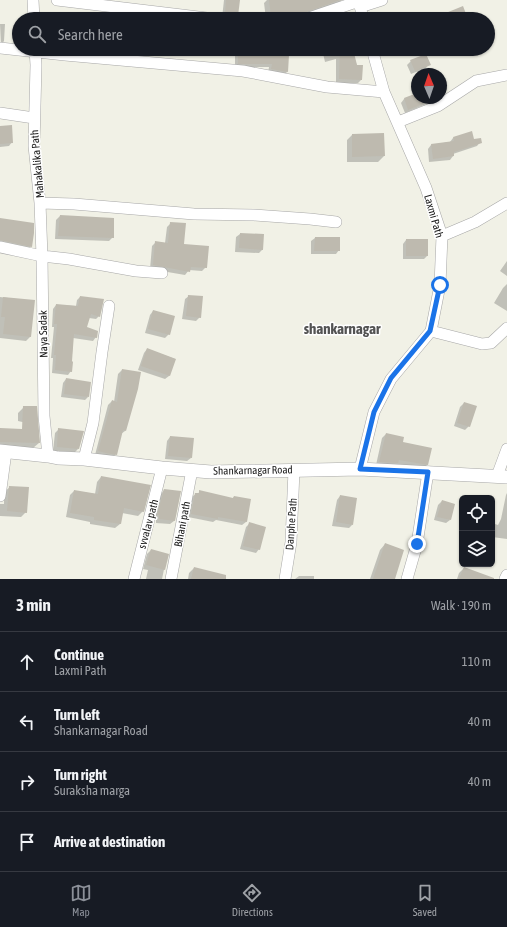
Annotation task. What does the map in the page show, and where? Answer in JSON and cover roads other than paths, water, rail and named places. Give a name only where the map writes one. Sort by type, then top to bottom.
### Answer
[{"type":"street","points":[[33,0],[34,12]]},
{"type":"street","points":[[57,0],[157,12]]},
{"type":"street","points":[[329,12],[359,3],[382,0]]},
{"type":"street","points":[[0,48],[12,49]]},
{"type":"street","name":"Mahakalika Path","points":[[35,56],[34,146],[40,203],[42,256]]},
{"type":"street","points":[[94,56],[242,71],[327,87],[384,92]]},
{"type":"street","name":"Laxmi Path","points":[[360,469],[374,412],[391,378],[430,331],[440,285],[442,236],[426,188],[384,92],[374,56]]},
{"type":"street","points":[[398,122],[438,106],[476,81],[507,75]]},
{"type":"street","points":[[0,113],[34,118]]},
{"type":"street","points":[[40,203],[74,204],[194,214],[254,215],[336,222]]},
{"type":"street","points":[[442,236],[475,222],[507,203]]},
{"type":"street","points":[[0,247],[42,256],[69,259],[136,271],[162,273]]},
{"type":"street","name":"Naya Sadak","points":[[42,256],[44,416],[48,456]]},
{"type":"street","points":[[84,459],[93,423],[109,306]]},
{"type":"street","points":[[430,331],[482,344],[491,343],[507,328]]},
{"type":"street","points":[[502,477],[507,449]]},
{"type":"street","points":[[0,496],[3,452]]},
{"type":"street","name":"Shankarnagar Road","points":[[3,452],[211,472],[360,469],[502,477]]},
{"type":"street","name":"svvalav path","points":[[134,579],[162,468]]},
{"type":"street","name":"Bihani path","points":[[171,579],[192,470]]},
{"type":"street","name":"Danphe Path","points":[[285,579],[291,542],[294,470]]},
{"type":"street","points":[[407,579],[417,544],[428,472]]},
{"type":"street","points":[[505,579],[507,575]]},
{"type":"district","name":"shankarnagar","points":[[342,328]]}]
